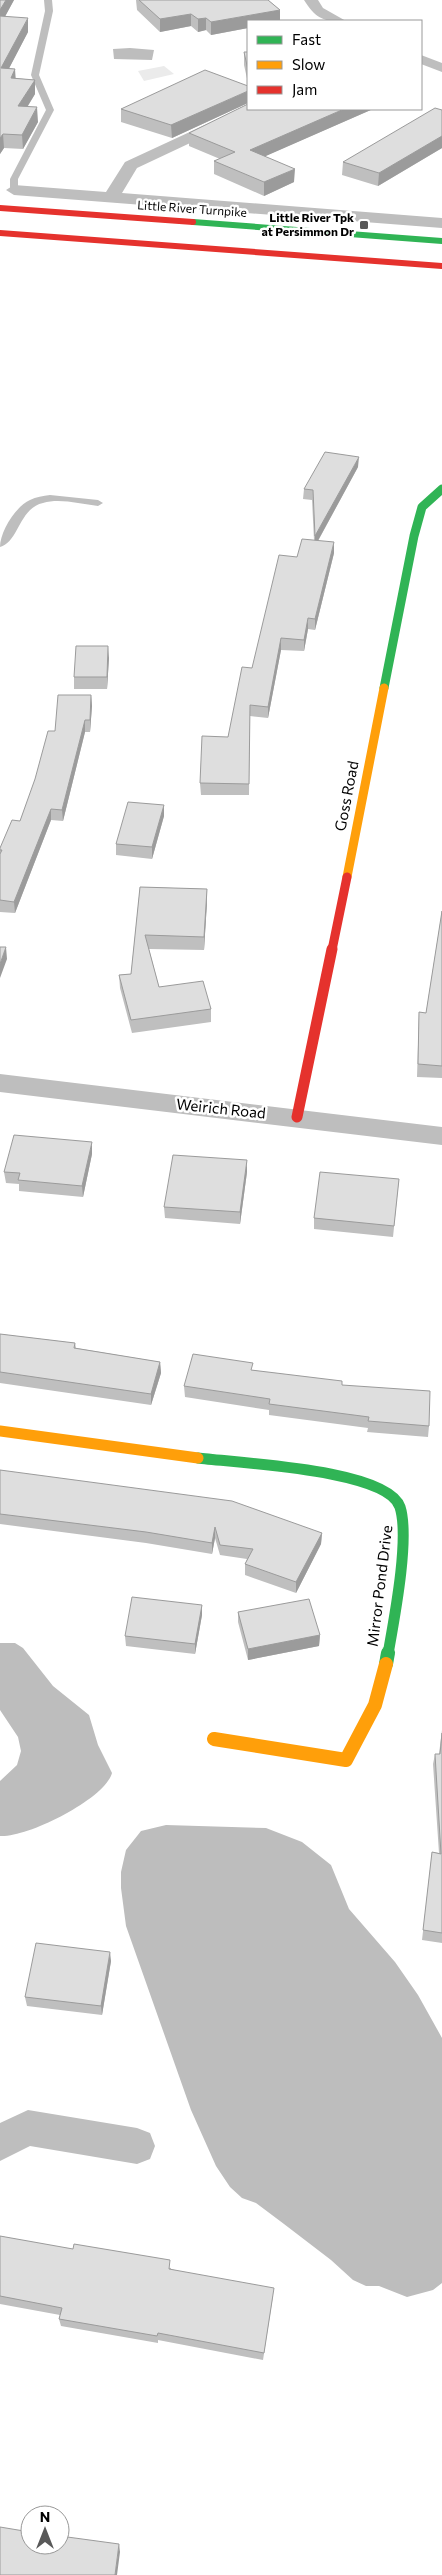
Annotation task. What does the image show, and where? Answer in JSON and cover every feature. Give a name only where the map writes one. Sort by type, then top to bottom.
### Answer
[{"type":"street","points":[[311,0],[318,12],[337,20]]},
{"type":"street","points":[[422,59],[442,68]]},
{"type":"street","points":[[111,198],[131,165],[249,110]]},
{"type":"street","points":[[12,182],[111,198],[442,223]]},
{"type":"street","name":"Little River Turnpike","points":[[0,208],[442,241]]},
{"type":"street","points":[[0,233],[442,266]]},
{"type":"street","name":"Goss Road","points":[[297,1117],[304,1073],[334,951],[414,536],[422,506],[442,489]]},
{"type":"street","name":"Weirich Road","points":[[0,1083],[297,1117],[442,1136]]},
{"type":"street","name":"Mirror Pond Drive","points":[[0,1431],[357,1479],[391,1492],[401,1506],[403,1514],[403,1543],[383,1682],[374,1709],[346,1760],[214,1739]]},
{"type":"street","points":[[0,2143],[28,2128],[137,2146]]},
{"type":"lane","points":[[12,182],[50,110],[49,100],[37,83],[35,76],[48,11],[48,0]]},
{"type":"lane","points":[[0,544],[24,509],[31,503],[51,499],[98,503]]},
{"type":"shaded area","points":[[113,49],[154,50],[152,60],[114,59]]},
{"type":"shaded area","points":[[164,66],[174,74],[144,81],[138,71]]},
{"type":"shaded area","points":[[0,1643],[15,1643],[23,1648],[53,1686],[89,1715],[98,1745],[112,1773],[106,1783],[95,1794],[64,1815],[28,1831],[0,1836],[0,1781],[17,1765],[21,1751],[18,1737],[0,1710]]},
{"type":"shaded area","points":[[166,1825],[266,1828],[302,1842],[331,1865],[349,1909],[395,1962],[418,1995],[442,2038],[442,2283],[433,2290],[407,2297],[379,2286],[366,2286],[353,2280],[331,2260],[256,2203],[242,2198],[230,2187],[216,2166],[191,2110],[126,1926],[121,1872],[126,1850],[141,1831]]},
{"type":"building","points":[[0,0],[6,0],[0,10]]},
{"type":"building","points":[[139,0],[268,0],[280,10],[211,22],[206,18],[198,19],[191,14],[160,19]]},
{"type":"building","points":[[0,16],[28,18],[1,68],[15,69],[11,78],[35,80],[18,106],[37,107],[22,135],[3,134],[0,138]]},
{"type":"building","points":[[244,52],[247,52],[247,66]]},
{"type":"building","points":[[205,70],[247,86],[247,91],[171,125],[121,109]]},
{"type":"building","points":[[247,104],[247,110],[342,110],[250,150],[295,169],[264,182],[214,161],[235,152],[189,133]]},
{"type":"building","points":[[435,108],[442,110],[442,136],[379,173],[343,162]]},
{"type":"building","points":[[325,452],[359,457],[315,536],[313,490],[304,489]]},
{"type":"building","points":[[302,539],[334,542],[315,619],[308,618],[304,640],[281,638],[268,707],[250,705],[249,784],[200,783],[202,736],[228,737],[242,667],[252,668],[279,555],[297,557]]},
{"type":"building","points":[[76,646],[108,646],[107,677],[74,677]]},
{"type":"building","points":[[58,695],[91,695],[90,720],[85,720],[62,810],[51,809],[14,902],[0,900],[0,854],[2,850],[0,848],[12,820],[20,821],[35,779],[48,731],[55,731]]},
{"type":"building","points":[[128,802],[164,805],[152,847],[116,844]]},
{"type":"building","points":[[140,887],[207,889],[204,937],[145,935],[159,987],[203,981],[211,1009],[131,1020],[119,975],[131,974]]},
{"type":"building","points":[[442,911],[442,1066],[418,1064],[419,1012],[426,1013]]},
{"type":"building","points":[[0,947],[6,947],[0,964]]},
{"type":"building","points":[[14,1135],[92,1142],[82,1186],[18,1180],[20,1173],[4,1172]]},
{"type":"building","points":[[173,1155],[247,1160],[240,1212],[164,1207]]},
{"type":"building","points":[[320,1172],[399,1179],[394,1226],[314,1218]]},
{"type":"building","points":[[0,1334],[75,1343],[74,1348],[160,1362],[151,1394],[0,1372]]},
{"type":"building","points":[[193,1354],[253,1363],[251,1370],[342,1381],[342,1385],[430,1391],[429,1426],[368,1421],[369,1417],[269,1404],[270,1399],[184,1386]]},
{"type":"building","points":[[0,1470],[232,1501],[322,1533],[296,1582],[245,1564],[253,1549],[220,1545],[215,1527],[212,1543],[146,1532],[0,1514]]},
{"type":"building","points":[[132,1597],[202,1605],[195,1644],[125,1636]]},
{"type":"building","points":[[309,1599],[320,1635],[248,1649],[238,1612]]},
{"type":"building","points":[[442,1733],[442,1933],[423,1930],[432,1852],[441,1854],[435,1754],[440,1754]]},
{"type":"building","points":[[36,1943],[110,1952],[101,2006],[25,1997]]},
{"type":"building","points":[[0,2236],[73,2249],[74,2244],[170,2260],[169,2269],[274,2288],[264,2353],[158,2333],[157,2336],[59,2319],[62,2308],[0,2296]]},
{"type":"building","points":[[0,2527],[20,2530],[20,2555],[70,2555],[70,2537],[119,2544],[115,2575],[0,2575]]},
{"type":"traffic: fast","points":[[193,222],[442,241]]},
{"type":"traffic: fast","points":[[384,688],[414,536],[422,507],[442,489]]},
{"type":"traffic: fast","points":[[198,1458],[336,1475],[368,1482],[393,1495],[400,1506],[403,1536],[399,1583],[386,1664]]},
{"type":"traffic: slow","points":[[347,877],[384,688]]},
{"type":"traffic: slow","points":[[0,1431],[198,1458]]},
{"type":"traffic: slow","points":[[214,1739],[346,1760],[375,1705],[386,1664]]},
{"type":"traffic: jam","points":[[0,208],[193,222]]},
{"type":"traffic: jam","points":[[0,233],[442,266]]},
{"type":"traffic: jam","points":[[297,1117],[347,877]]},
{"type":"place","name":"Little River Tpk at Persimmon Dr","points":[[364,225]]}]
